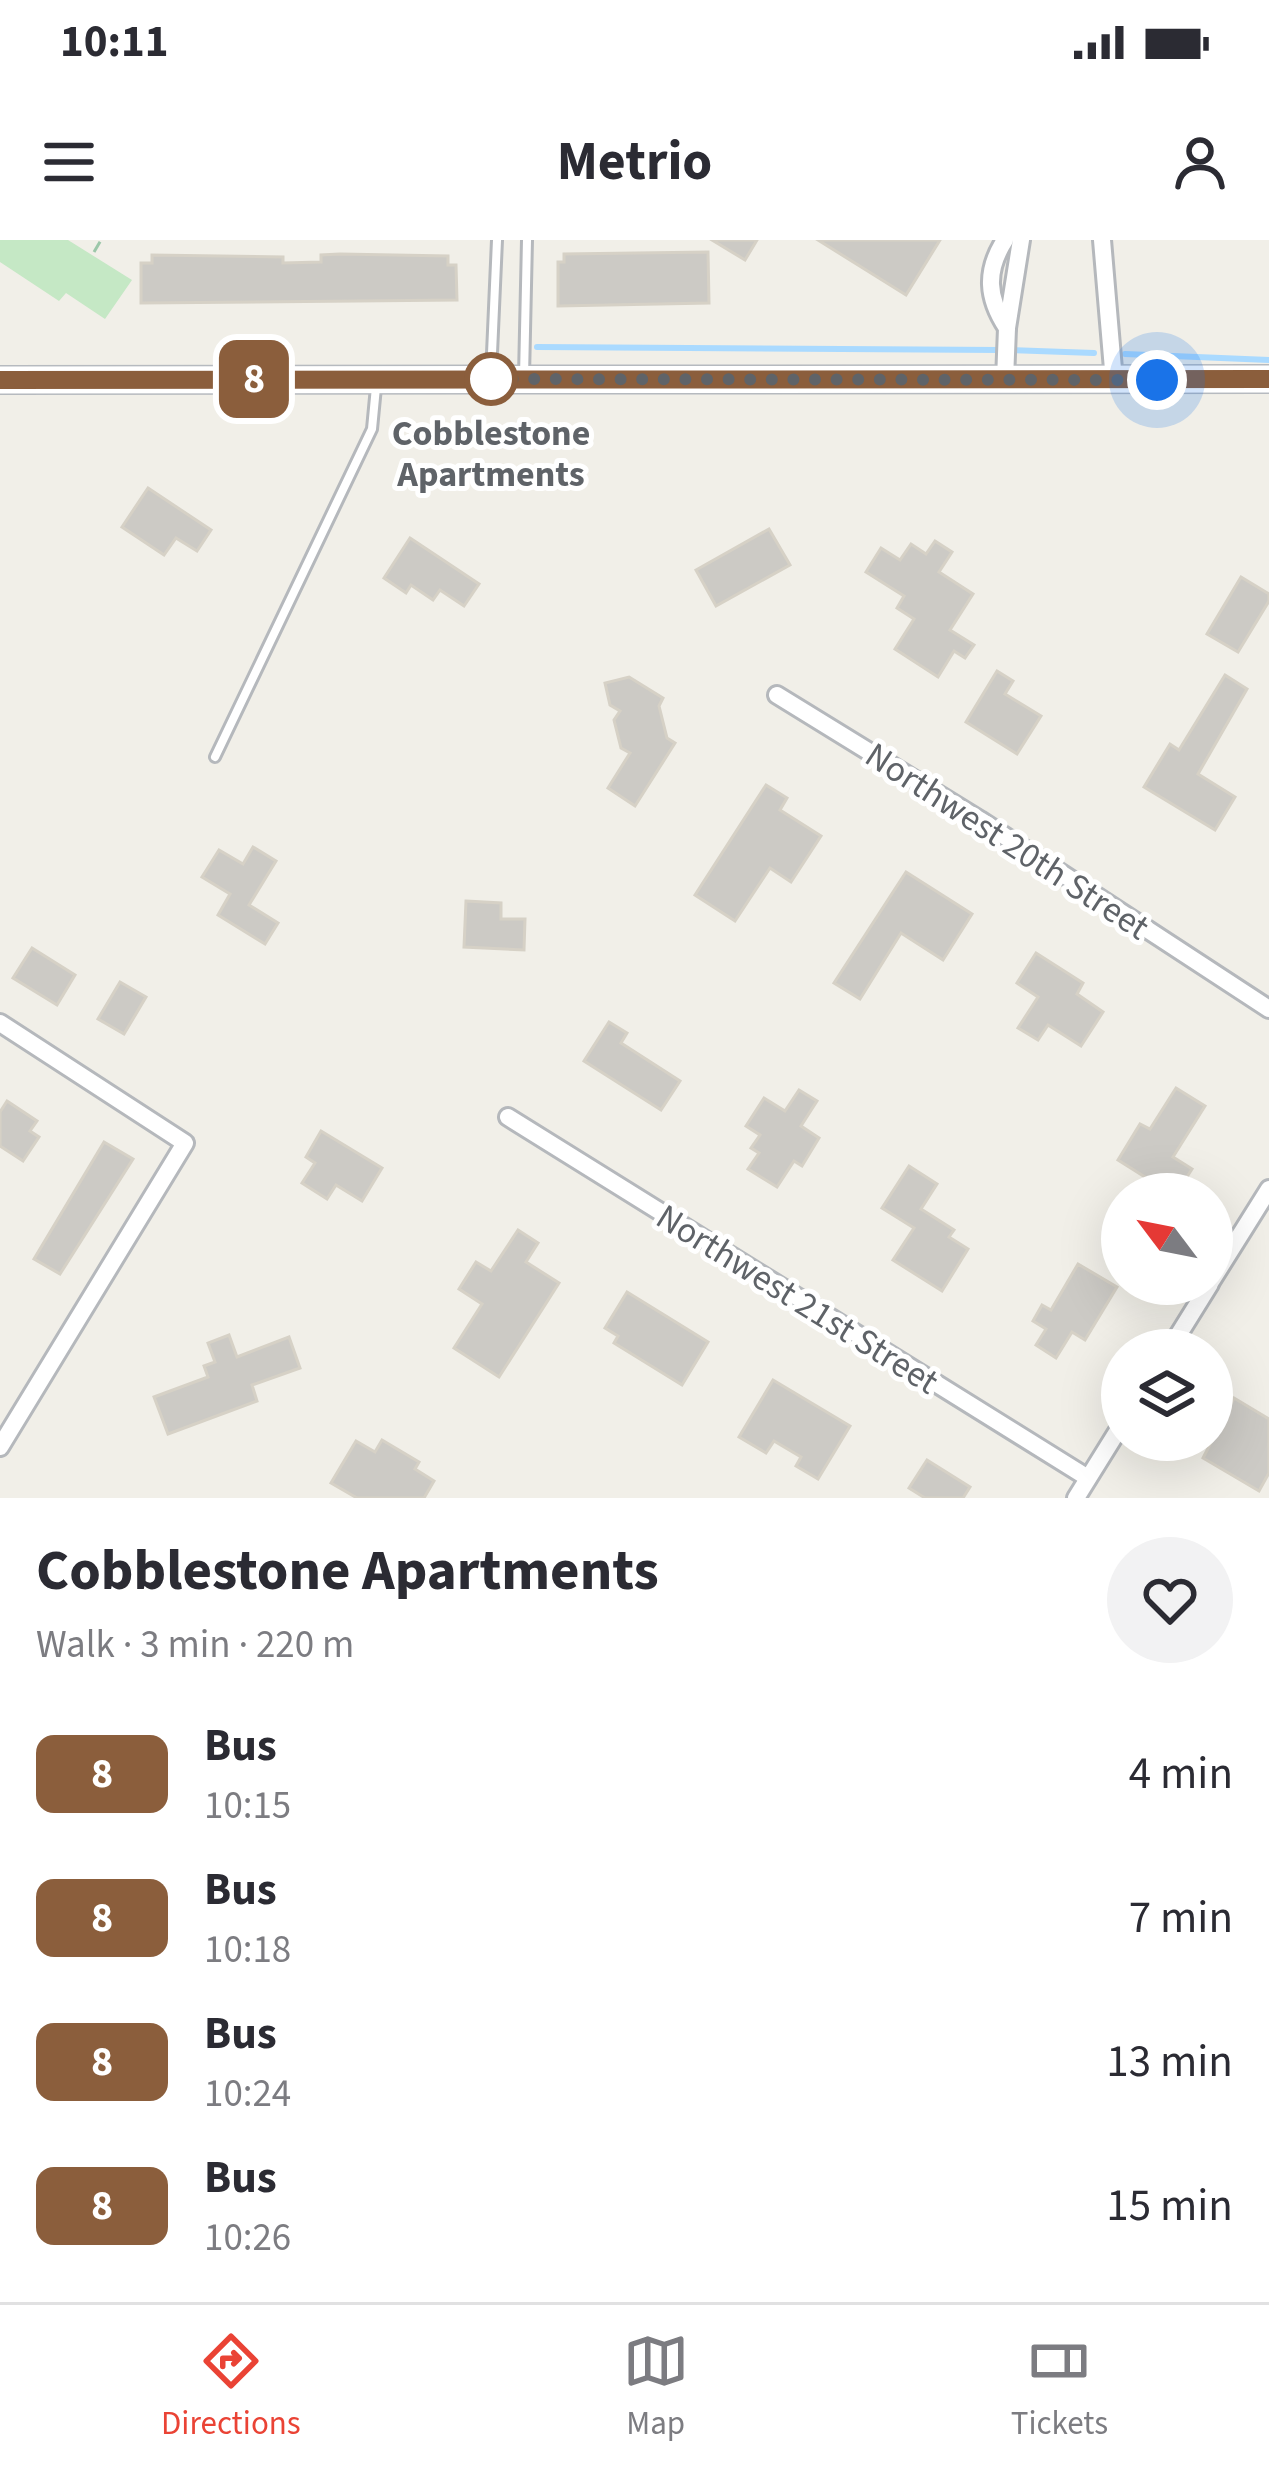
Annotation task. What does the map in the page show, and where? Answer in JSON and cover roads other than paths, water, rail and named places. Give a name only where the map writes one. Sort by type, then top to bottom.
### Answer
[{"type":"street","points":[[1005,240],[990,272],[989,291],[1007,328]]},
{"type":"street","points":[[1005,380],[1007,328],[1021,240]]},
{"type":"street","points":[[1102,240],[1114,381]]},
{"type":"street","points":[[0,380],[1269,380]]},
{"type":"street","name":"Northwest 20th Street","points":[[777,695],[980,820],[1269,1009]]},
{"type":"street","points":[[0,1023],[183,1141],[158,1191],[0,1447]]},
{"type":"street","name":"Northwest 21st Street","points":[[508,1117],[1088,1478]]},
{"type":"street","points":[[1233,1247],[1269,1189]]},
{"type":"street","points":[[1076,1498],[1101,1457]]},
{"type":"lane","points":[[491,379],[497,240]]},
{"type":"lane","points":[[524,378],[527,240]]},
{"type":"lane","points":[[215,757],[372,429],[377,379]]},
{"type":"waterway","points":[[537,347],[1000,350]]},
{"type":"waterway","points":[[1012,350],[1094,353]]},
{"type":"waterway","points":[[1125,354],[1269,360]]},
{"type":"place","name":"Cobblestone Apartments","points":[[491,379]]}]
